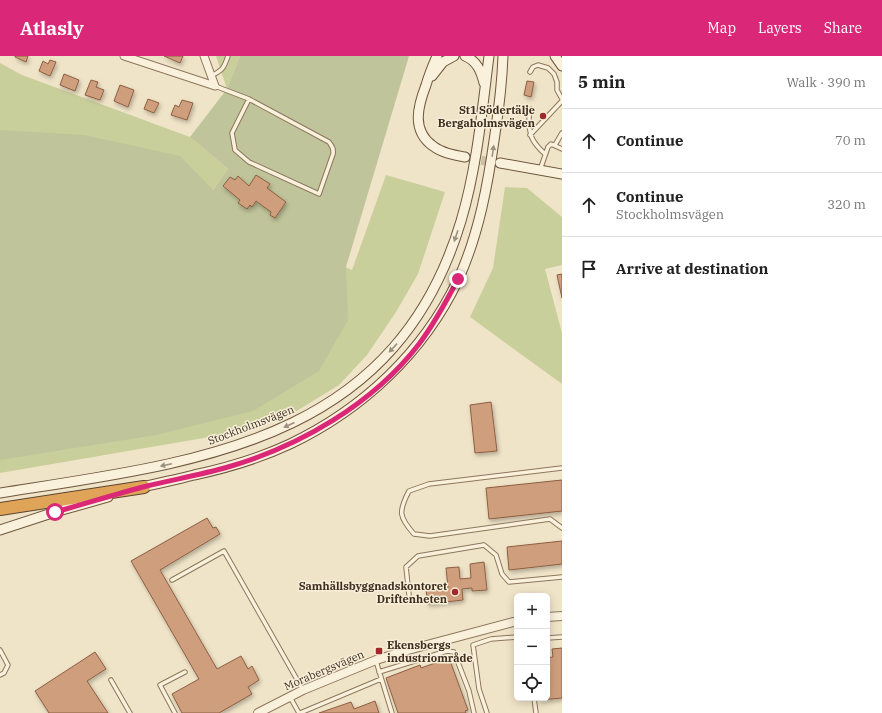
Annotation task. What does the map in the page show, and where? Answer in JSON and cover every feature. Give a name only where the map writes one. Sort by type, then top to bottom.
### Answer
[{"type":"highway","points":[[0,509],[144,487]]},
{"type":"main road","points":[[437,56],[425,86],[418,111],[420,130],[424,137],[441,151],[465,157]]},
{"type":"main road","points":[[425,86],[443,62],[454,56]]},
{"type":"main road","points":[[465,56],[476,63],[482,75],[485,86]]},
{"type":"main road","name":"Stockholmsvägen","points":[[0,493],[174,464],[246,443],[306,417],[339,396],[371,371],[401,340],[427,301],[448,260],[461,220],[473,174],[489,56]]},
{"type":"main road","points":[[0,530],[55,512],[144,487],[229,466],[288,444],[312,432],[351,408],[370,394],[418,345],[447,301],[458,279],[475,234],[486,189],[493,153],[504,56]]},
{"type":"main road","points":[[502,73],[510,56]]},
{"type":"main road","points":[[554,56],[562,66]]},
{"type":"main road","points":[[500,163],[562,174]]},
{"type":"street","points":[[124,56],[215,86]]},
{"type":"street","points":[[204,56],[215,86]]},
{"type":"street","points":[[550,617],[562,616]]},
{"type":"street","name":"Morabergsvägen","points":[[258,713],[303,690],[376,660],[514,622]]},
{"type":"lane","points":[[211,76],[221,71],[225,67],[228,56]]},
{"type":"lane","points":[[530,72],[533,67],[538,64],[548,68],[554,74],[557,82],[557,90],[562,100],[530,135]]},
{"type":"lane","points":[[215,86],[249,99],[332,145],[334,149],[333,154],[319,194],[249,162],[235,150],[232,133],[249,99]]},
{"type":"lane","points":[[531,109],[528,114],[530,135],[537,146],[545,154]]},
{"type":"lane","points":[[555,145],[562,133]]},
{"type":"lane","points":[[540,170],[545,154],[551,144],[562,149]]},
{"type":"lane","points":[[562,468],[429,484],[409,491],[402,505],[402,520],[414,534],[430,536],[550,519],[562,528]]},
{"type":"lane","points":[[409,595],[406,568],[418,556],[484,545],[496,555],[502,574],[508,582],[562,577]]},
{"type":"lane","points":[[172,580],[224,551],[303,690]]},
{"type":"lane","points":[[487,713],[480,689],[473,645],[491,639],[514,637]]},
{"type":"lane","points":[[550,638],[562,637]]},
{"type":"lane","points":[[0,650],[8,664],[4,673],[0,675]]},
{"type":"lane","points":[[379,672],[447,651],[454,652],[474,713]]},
{"type":"lane","points":[[376,660],[392,713]]},
{"type":"lane","points":[[175,713],[160,685],[185,672]]},
{"type":"lane","points":[[290,697],[300,713],[381,679]]},
{"type":"lane","points":[[111,680],[130,713]]},
{"type":"lane","points":[[534,701],[536,713]]},
{"type":"green space","points":[[216,56],[240,56],[227,89]]},
{"type":"green space","points":[[240,56],[409,56],[346,267],[348,320],[319,371],[253,411],[156,435],[0,460],[0,130],[84,135],[180,156],[213,190],[228,169],[190,137],[227,89]]},
{"type":"green space","points":[[0,63],[22,75],[190,137],[228,169],[213,190],[275,236],[352,270],[386,175],[445,192],[418,274],[396,312],[367,355],[339,385],[295,412],[227,434],[0,473]]},
{"type":"green space","points":[[505,187],[527,188],[562,217],[562,265],[545,269],[562,333],[562,384],[470,317],[493,268]]},
{"type":"building","points":[[15,56],[28,56],[26,62]]},
{"type":"building","points":[[164,56],[183,56],[180,63]]},
{"type":"building","points":[[50,60],[56,62],[50,76],[39,71],[43,61],[48,64]]},
{"type":"building","points":[[64,74],[79,80],[75,91],[60,85]]},
{"type":"building","points":[[91,80],[98,82],[96,87],[104,90],[100,100],[85,95]]},
{"type":"building","points":[[527,81],[534,82],[531,97],[524,95]]},
{"type":"building","points":[[120,85],[134,90],[128,107],[114,101]]},
{"type":"building","points":[[148,99],[159,103],[154,113],[144,109]]},
{"type":"building","points":[[182,100],[193,103],[187,120],[171,115],[175,105],[179,107]]},
{"type":"building","points":[[256,175],[270,184],[267,188],[286,202],[275,218],[270,215],[271,212],[256,201],[252,207],[250,205],[247,209],[238,203],[240,200],[223,186],[230,177],[235,180],[238,176],[249,186]]},
{"type":"building","points":[[562,274],[562,298],[557,275]]},
{"type":"building","points":[[491,402],[497,451],[475,453],[470,405]]},
{"type":"building","points":[[562,480],[562,511],[489,519],[486,488]]},
{"type":"building","points":[[207,518],[213,528],[216,527],[220,534],[160,570],[217,669],[241,656],[248,669],[252,666],[259,680],[248,687],[252,694],[219,713],[182,713],[172,694],[199,679],[131,561]]},
{"type":"building","points":[[562,541],[562,564],[509,570],[507,547]]},
{"type":"building","points":[[484,562],[487,590],[472,591],[472,588],[462,589],[463,600],[428,604],[426,590],[448,588],[446,568],[459,567],[460,579],[471,578],[470,564]]},
{"type":"building","points":[[562,648],[562,698],[550,699],[550,658],[553,657],[552,649]]},
{"type":"building","points":[[95,652],[106,669],[87,681],[108,713],[49,713],[35,691]]},
{"type":"building","points":[[449,658],[468,710],[465,711],[466,713],[398,713],[386,678],[420,665],[421,668]]},
{"type":"building","points":[[375,701],[379,713],[319,713],[351,702],[354,709]]},
{"type":"tunnel","points":[[468,158],[497,163]]},
{"type":"place","name":"St1 Södertälje Bergaholmsvägen","points":[[543,116]]},
{"type":"place","name":"Samhällsbyggnadskontoret Driftenheten","points":[[455,592]]},
{"type":"place","name":"Ekensbergs industriområde","points":[[379,651]]},
{"type":"route","points":[[55,512],[144,487],[229,466],[288,444],[333,420],[370,394],[418,345],[447,301],[458,279]]}]
